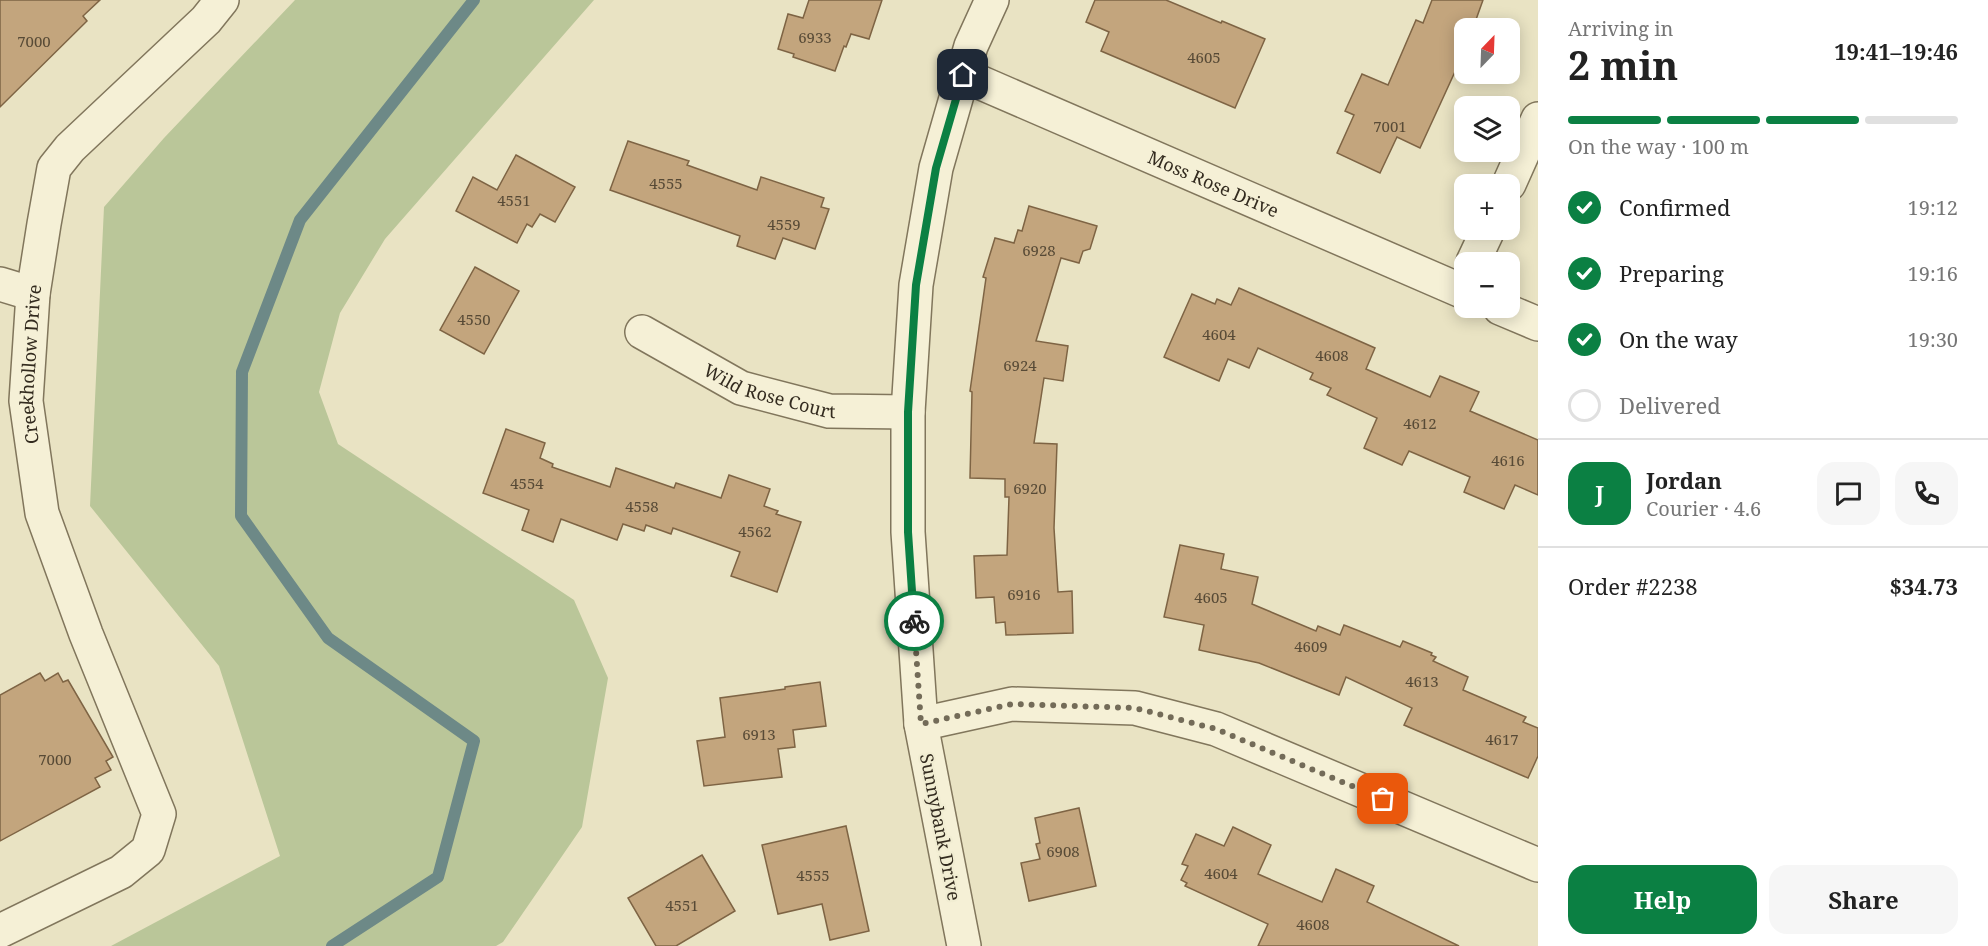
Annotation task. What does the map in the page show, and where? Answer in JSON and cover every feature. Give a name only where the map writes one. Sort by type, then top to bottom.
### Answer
[{"type":"street","name":"Creekhollow Drive","points":[[0,931],[121,872],[148,850],[159,814],[86,634],[42,513],[13,401],[54,168],[70,148],[206,20],[222,0]]},
{"type":"street","name":"Sunnybank Drive","points":[[964,946],[921,724],[908,532],[908,412],[916,285],[936,168],[971,46],[992,0]]},
{"type":"street","name":"Moss Rose Drive","points":[[963,75],[1454,277]]},
{"type":"street","points":[[1513,174],[1538,119]]},
{"type":"street","points":[[0,284],[33,294]]},
{"type":"street","points":[[1520,316],[1538,324]]},
{"type":"street","name":"Wild Rose Court","points":[[642,332],[741,388],[829,411],[908,412]]},
{"type":"street","points":[[921,724],[1012,704],[1135,708],[1216,729],[1538,865]]},
{"type":"green space","points":[[295,0],[594,0],[385,239],[340,313],[319,392],[338,444],[574,600],[608,678],[582,827],[503,942],[496,946],[111,946],[280,856],[219,666],[90,506],[104,207],[164,138]]},
{"type":"building","points":[[0,0],[100,0],[83,16],[87,21],[0,107]]},
{"type":"building","points":[[809,0],[882,0],[869,39],[851,34],[835,71],[793,57],[794,54],[778,49],[788,14],[803,18]]},
{"type":"building","points":[[1095,0],[1166,0],[1265,39],[1235,108],[1101,51],[1109,32],[1086,22]]},
{"type":"building","points":[[1432,0],[1483,0],[1477,18],[1454,18],[1454,74],[1420,148],[1397,137],[1380,173],[1337,153],[1354,115],[1345,111],[1362,74],[1388,85],[1416,20],[1423,23]]},
{"type":"building","points":[[628,141],[689,161],[687,165],[757,190],[761,177],[824,198],[821,207],[829,209],[815,249],[783,238],[775,259],[737,246],[740,236],[610,190]]},
{"type":"building","points":[[516,155],[575,187],[555,222],[540,214],[532,227],[527,224],[517,243],[456,211],[473,177],[497,190]]},
{"type":"building","points":[[1029,206],[1097,226],[1090,249],[1083,251],[1079,263],[1061,258],[1036,341],[1068,346],[1063,381],[1044,378],[1034,443],[1057,444],[1054,528],[1058,592],[1072,591],[1073,633],[1006,635],[1005,622],[996,623],[994,597],[976,598],[974,556],[1007,555],[1009,497],[1005,497],[1005,479],[970,478],[972,392],[970,391],[986,278],[983,277],[995,238],[1014,243],[1018,230],[1022,231]]},
{"type":"building","points":[[475,267],[519,291],[484,354],[440,330]]},
{"type":"building","points":[[1239,288],[1375,348],[1366,369],[1430,397],[1440,376],[1479,392],[1470,411],[1538,440],[1538,495],[1515,485],[1504,509],[1464,492],[1470,477],[1409,451],[1402,465],[1364,448],[1377,418],[1327,395],[1331,388],[1310,379],[1313,373],[1258,348],[1249,368],[1228,359],[1219,381],[1164,357],[1192,294],[1215,304],[1217,299],[1231,305]]},
{"type":"building","points":[[506,429],[545,443],[540,458],[553,464],[552,467],[610,487],[616,468],[674,488],[676,483],[721,498],[729,475],[770,489],[764,506],[778,511],[776,514],[801,522],[777,592],[731,576],[740,552],[673,528],[671,534],[646,525],[644,531],[623,524],[617,540],[561,519],[553,542],[522,530],[529,510],[483,493]]},
{"type":"building","points":[[1180,545],[1224,554],[1221,569],[1258,577],[1252,604],[1316,631],[1318,626],[1340,635],[1344,625],[1400,647],[1403,641],[1432,653],[1431,655],[1436,657],[1433,661],[1468,677],[1463,690],[1526,717],[1523,722],[1538,728],[1538,756],[1528,778],[1404,725],[1412,708],[1346,677],[1339,695],[1259,663],[1199,650],[1204,625],[1164,617]]},
{"type":"building","points":[[40,673],[45,681],[58,673],[63,682],[68,680],[113,757],[106,761],[111,770],[95,778],[100,787],[0,841],[0,695]]},
{"type":"building","points":[[820,682],[826,726],[793,730],[795,747],[778,749],[782,777],[704,786],[697,741],[725,737],[720,698]]},
{"type":"building","points":[[1079,808],[1096,886],[1029,901],[1021,863],[1040,859],[1036,844],[1040,843],[1035,818]]},
{"type":"building","points":[[846,826],[869,931],[830,940],[822,904],[778,914],[762,845]]},
{"type":"building","points":[[1233,827],[1271,845],[1258,874],[1322,902],[1336,869],[1374,886],[1367,902],[1459,946],[1258,946],[1268,924],[1185,886],[1187,883],[1181,880],[1188,866],[1182,864],[1196,834],[1224,846]]},
{"type":"building","points":[[702,855],[735,911],[676,946],[656,946],[628,898]]},
{"type":"waterway","points":[[332,946],[438,877],[474,741],[328,638],[241,516],[242,372],[300,220],[474,0]]},
{"type":"way so far","points":[[914,621],[921,724],[1012,704],[1135,708],[1216,729],[1383,799]]},
{"type":"route","points":[[914,621],[908,532],[908,412],[916,285],[936,168],[963,75]]}]
